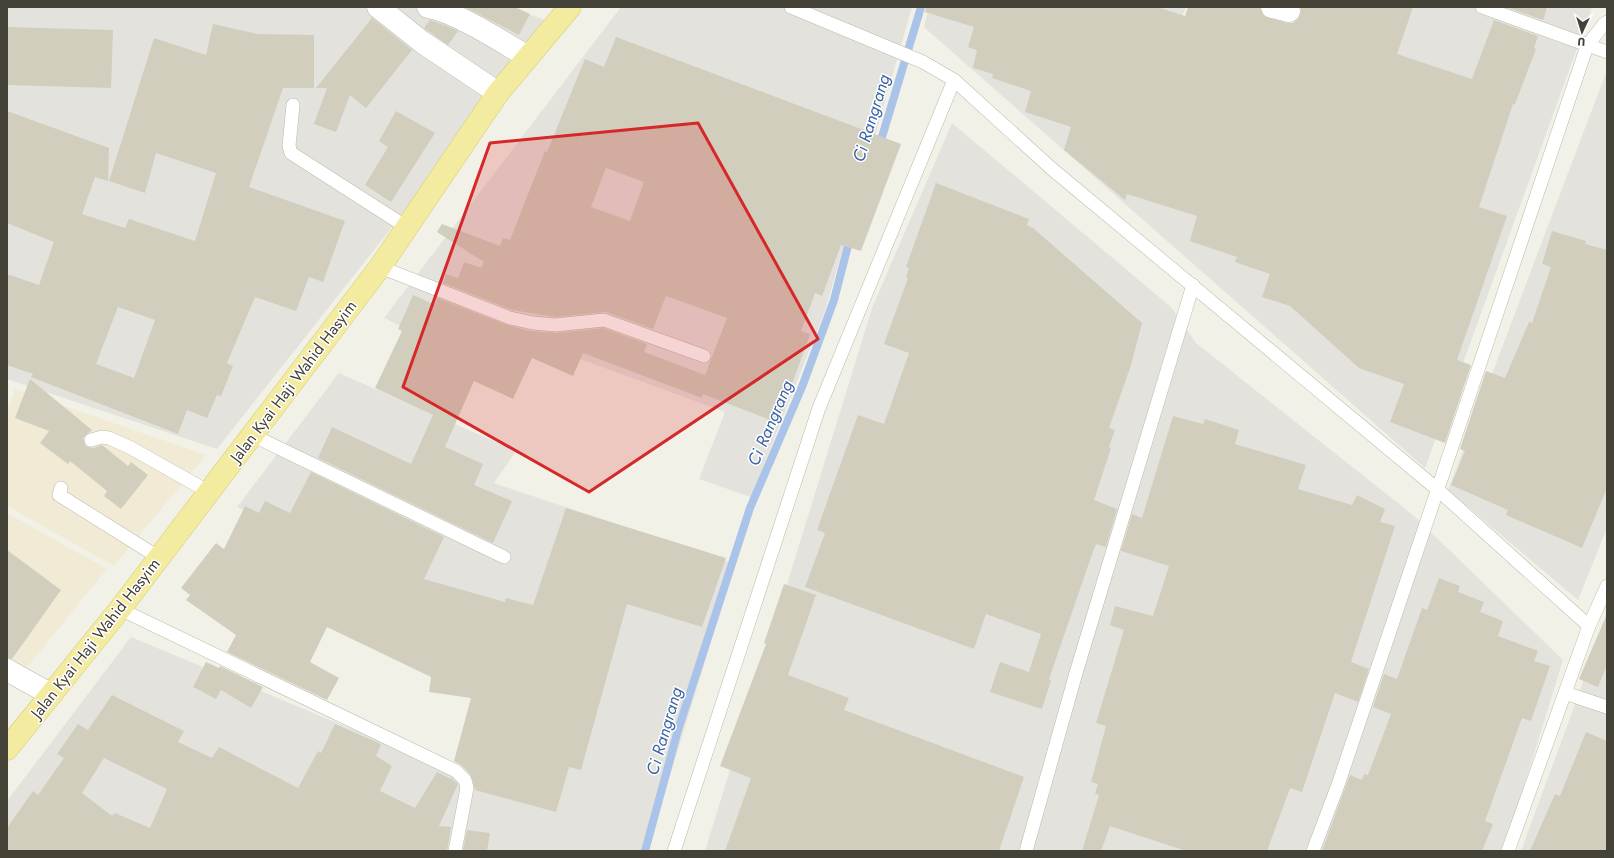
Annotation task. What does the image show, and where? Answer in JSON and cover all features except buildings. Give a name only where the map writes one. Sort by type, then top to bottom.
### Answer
[{"type":"main road","name":"Jalan Kyai Haji Wahid Hasyim","points":[[7,749],[120,609],[158,557],[209,492],[408,228],[498,93],[570,7]]},
{"type":"street","points":[[378,7],[422,42],[498,93]]},
{"type":"street","points":[[428,7],[438,9],[462,20],[528,57]]},
{"type":"street","points":[[7,670],[50,694]]},
{"type":"lane","points":[[791,7],[923,62],[954,80],[1052,169],[1437,489],[1589,626]]},
{"type":"lane","points":[[1482,7],[1607,52]]},
{"type":"lane","points":[[1313,851],[1341,777],[1587,46],[1607,22]]},
{"type":"lane","points":[[674,851],[819,408],[954,80]]},
{"type":"lane","points":[[293,105],[289,146],[291,153],[408,228]]},
{"type":"lane","points":[[380,266],[510,318],[533,323],[555,325],[604,320],[704,356]]},
{"type":"lane","points":[[1026,851],[1076,673],[1193,285]]},
{"type":"lane","points":[[252,435],[504,557]]},
{"type":"lane","points":[[91,440],[102,437],[109,438],[131,448],[209,492]]},
{"type":"lane","points":[[61,488],[59,495],[158,557]]},
{"type":"lane","points":[[1508,851],[1589,626],[1607,586]]},
{"type":"lane","points":[[120,609],[456,771],[465,780],[467,788],[455,851]]},
{"type":"lane","points":[[1565,692],[1607,707]]},
{"type":"highlighted area","points":[[698,123],[818,339],[589,492],[403,387],[490,143]]},
{"type":"shaded area","points":[[7,7],[509,7],[553,23],[217,449],[7,379]]},
{"type":"shaded area","points":[[621,7],[912,7],[825,311],[751,497],[699,479],[725,412],[512,334],[487,367],[384,318]]},
{"type":"shaded area","points":[[929,7],[1186,7],[1180,21],[1284,56],[1299,7],[1592,7],[1425,468],[924,27]]},
{"type":"shaded area","points":[[1607,70],[1607,528],[1578,600],[1448,490]]},
{"type":"shaded area","points":[[952,123],[1171,307],[1196,343],[1413,515],[1563,660],[1504,851],[705,851],[872,308]]},
{"type":"shaded area","points":[[339,373],[516,451],[494,483],[735,564],[647,851],[7,851],[7,801],[131,637],[469,778],[491,702],[435,601],[237,507]]},
{"type":"shaded area","points":[[15,389],[206,455],[114,566],[7,506],[7,414]]},
{"type":"shaded area","points":[[7,513],[107,569],[23,672],[7,665]]},
{"type":"shaded area","points":[[1607,617],[1607,851],[1521,851]]},
{"type":"waterway","name":"Ci Rangrang","points":[[879,147],[921,7]]},
{"type":"waterway","name":"Ci Rangrang","points":[[645,851],[678,730],[750,508],[802,387],[834,300],[850,238]]}]
